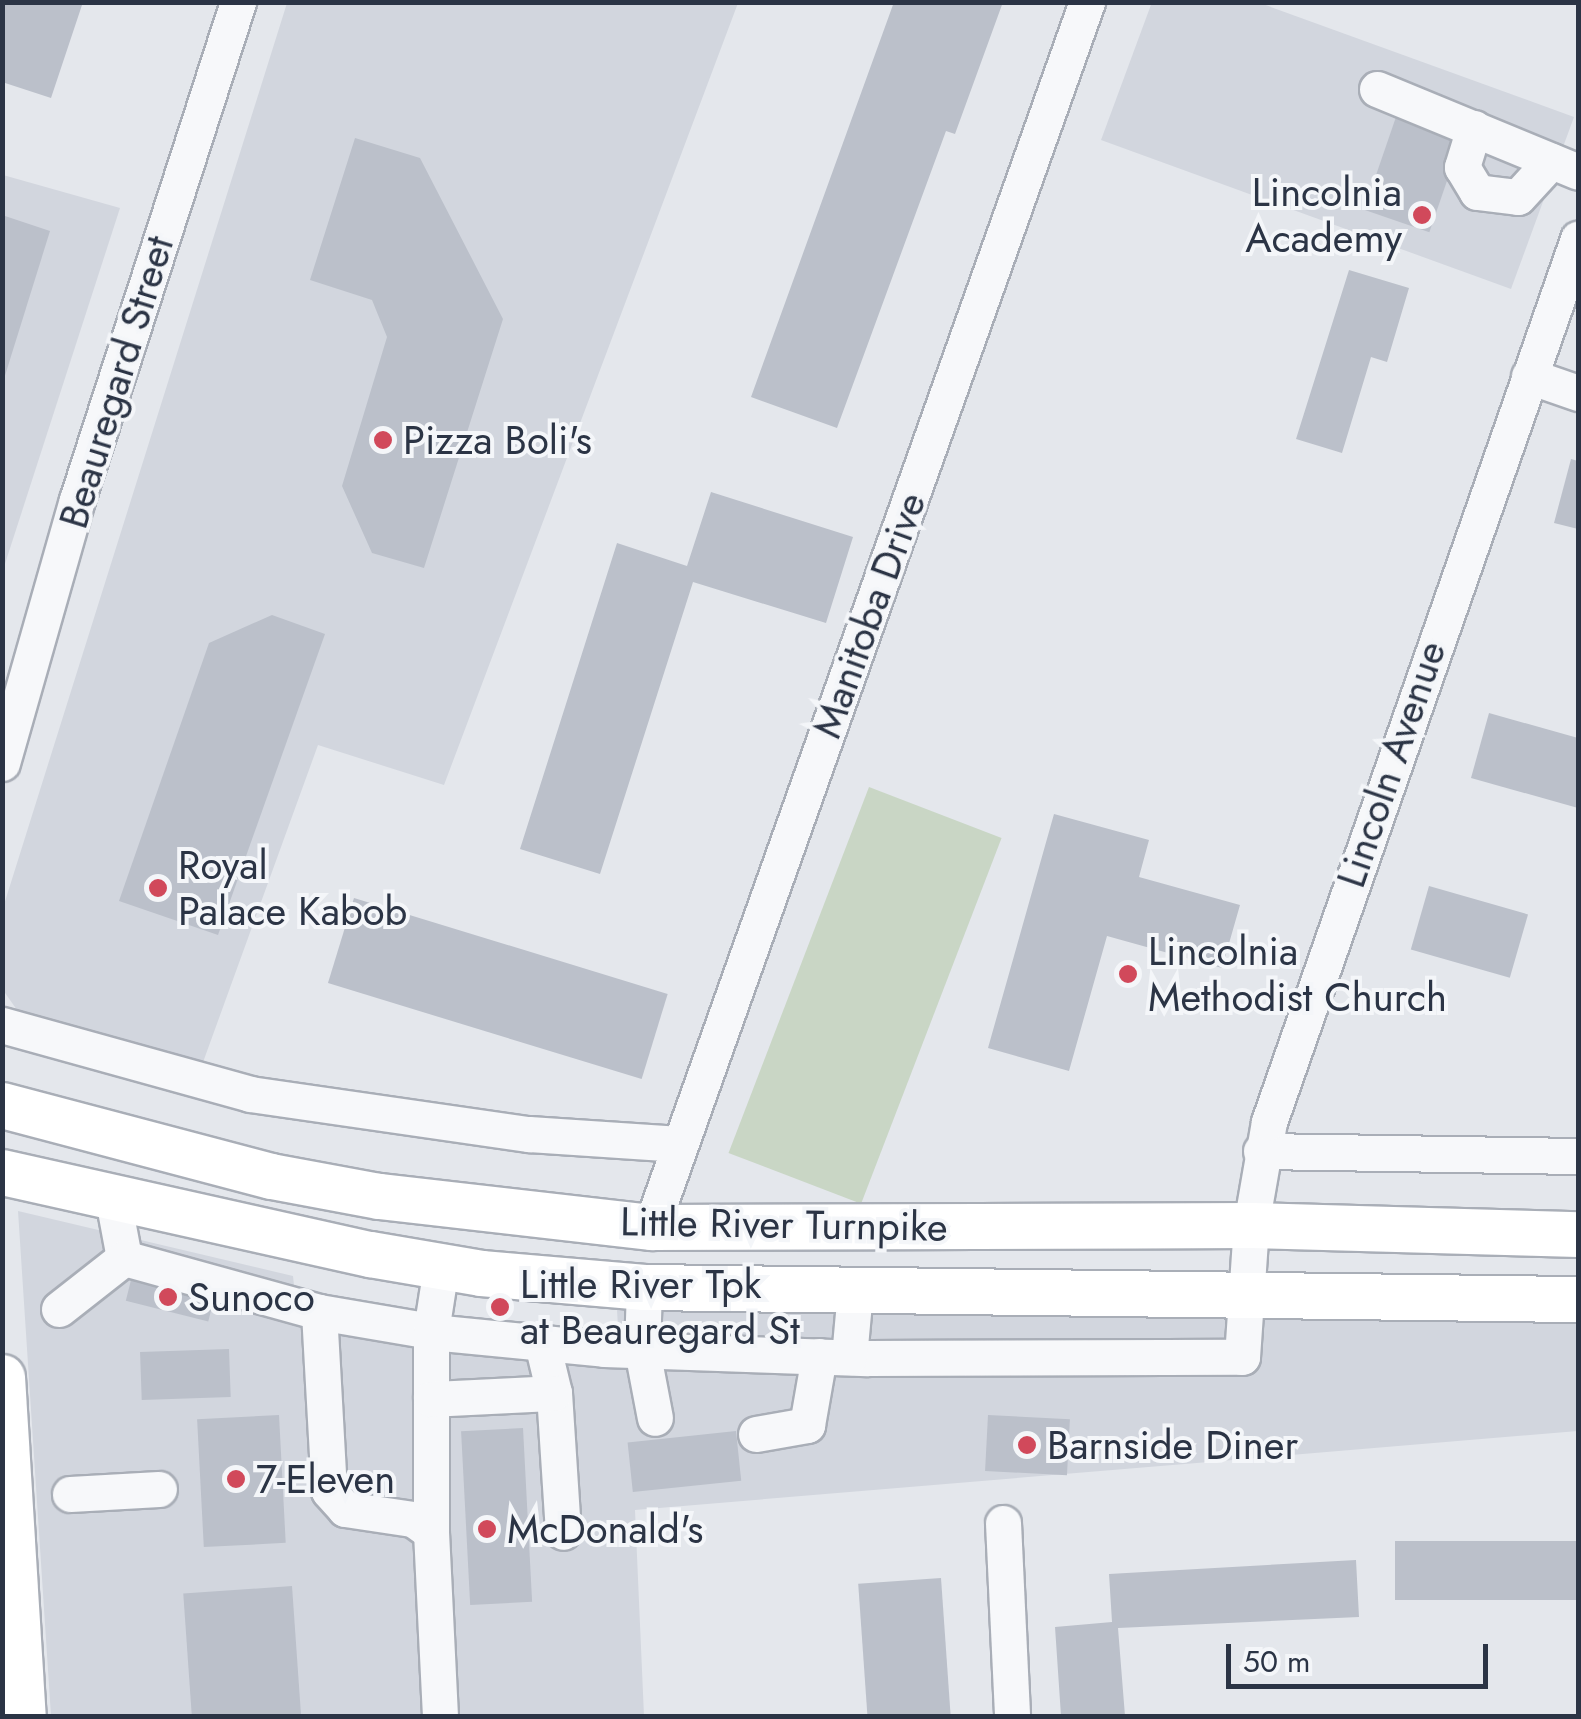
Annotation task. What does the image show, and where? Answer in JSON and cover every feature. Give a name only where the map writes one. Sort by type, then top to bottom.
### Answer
[{"type":"main road","name":"Little River Turnpike","points":[[2,1105],[271,1176],[380,1196],[651,1227],[1250,1225],[1578,1234]]},
{"type":"main road","name":"Little River Turnpike","points":[[2,1172],[258,1234],[442,1267],[644,1286],[1247,1298],[1578,1299]]},
{"type":"main road","points":[[2,1377],[23,1716]]},
{"type":"street","name":"Beauregard Street","points":[[2,763],[89,462],[238,2]]},
{"type":"street","name":"Manitoba Drive","points":[[651,1227],[1087,2]]},
{"type":"street","points":[[1377,90],[1565,167]]},
{"type":"street","points":[[1474,128],[1462,167],[1477,192],[1518,197],[1565,167]]},
{"type":"street","name":"Lincoln Avenue","points":[[834,1356],[1242,1357],[1250,1225],[1261,1151],[1578,239]]},
{"type":"street","points":[[1529,376],[1578,393]]},
{"type":"street","points":[[2,1024],[250,1094],[529,1134],[680,1144]]},
{"type":"street","points":[[1261,1151],[1578,1156]]},
{"type":"street","points":[[113,1199],[124,1258]]},
{"type":"street","points":[[60,1309],[124,1258]]},
{"type":"street","points":[[124,1258],[319,1312],[432,1331],[642,1350],[834,1356]]},
{"type":"street","points":[[440,1716],[431,1532],[431,1399],[432,1331],[442,1267]]},
{"type":"street","points":[[644,1286],[642,1350],[655,1418]]},
{"type":"street","points":[[756,1434],[807,1426],[855,1291]]},
{"type":"street","points":[[319,1312],[329,1491],[345,1508],[413,1519],[431,1532]]},
{"type":"street","points":[[542,1343],[554,1393],[563,1532]]},
{"type":"street","points":[[431,1399],[554,1393]]},
{"type":"street","points":[[70,1494],[159,1489]]},
{"type":"street","points":[[1003,1523],[1012,1716]]},
{"type":"shaded area","name":"Lincolnia Academy","points":[[1152,2],[1260,3],[1574,117],[1511,289],[1101,140]]},
{"type":"shaded area","points":[[287,3],[738,3],[444,785],[318,745],[202,1065],[17,1010],[3,990],[2,911]]},
{"type":"shaded area","points":[[3,175],[120,208],[3,570]]},
{"type":"shaded area","points":[[18,1211],[293,1276],[297,1313],[619,1344],[617,1310],[1578,1302],[1578,1431],[635,1510],[644,1716],[51,1716]]},
{"type":"green space","points":[[869,787],[1002,838],[861,1204],[729,1153]]},
{"type":"building","points":[[2,2],[83,2],[51,98],[2,82]]},
{"type":"building","points":[[894,2],[1003,2],[955,134],[946,131],[837,428],[751,397]]},
{"type":"building","points":[[1396,117],[1461,139],[1429,232],[1364,210]]},
{"type":"building","points":[[355,138],[420,158],[503,319],[424,568],[372,553],[342,486],[387,337],[372,300],[310,280]]},
{"type":"building","points":[[2,215],[50,231],[3,382],[2,382]]},
{"type":"building","points":[[1349,270],[1409,288],[1387,362],[1371,357],[1342,453],[1296,439]]},
{"type":"building","points":[[1571,459],[1578,461],[1578,529],[1554,523]]},
{"type":"building","points":[[711,492],[853,537],[826,623],[693,582],[600,874],[520,849],[617,543],[687,566]]},
{"type":"building","points":[[272,615],[325,634],[218,935],[119,901],[209,643]]},
{"type":"building","points":[[1489,713],[1578,738],[1578,808],[1471,778]]},
{"type":"building","points":[[1054,814],[1149,840],[1139,877],[1240,905],[1222,968],[1107,936],[1069,1071],[988,1048]]},
{"type":"building","points":[[1429,886],[1528,914],[1510,978],[1411,949]]},
{"type":"building","points":[[354,898],[668,994],[642,1079],[328,983]]},
{"type":"building","points":[[135,1264],[217,1285],[208,1321],[126,1301]]},
{"type":"building","points":[[229,1349],[231,1397],[142,1400],[140,1352]]},
{"type":"building","points":[[279,1415],[286,1543],[204,1547],[197,1419]]},
{"type":"building","name":"Barnside Diner","points":[[988,1415],[1070,1419],[1067,1475],[985,1471]]},
{"type":"building","points":[[523,1428],[532,1602],[470,1605],[461,1431]]},
{"type":"building","points":[[736,1431],[741,1481],[633,1492],[628,1442]]},
{"type":"building","points":[[1395,1541],[1578,1541],[1578,1600],[1395,1600]]},
{"type":"building","points":[[1356,1560],[1359,1617],[1118,1628],[1125,1716],[1061,1716],[1055,1627],[1112,1622],[1109,1574]]},
{"type":"building","points":[[941,1578],[951,1716],[867,1716],[858,1584]]},
{"type":"building","points":[[292,1586],[301,1716],[192,1716],[183,1594]]},
{"type":"place","name":"Lincolnia Academy","points":[[1422,215]]},
{"type":"place","name":"Pizza Boli's","points":[[383,440]]},
{"type":"place","name":"Royal Palace Kabob","points":[[158,888]]},
{"type":"place","name":"Lincolnia Methodist Church","points":[[1128,974]]},
{"type":"place","name":"Sunoco","points":[[168,1297]]},
{"type":"place","name":"Little River Tpk at Beauregard St","points":[[500,1307]]},
{"type":"place","name":"Barnside Diner","points":[[1027,1445]]},
{"type":"place","name":"7-Eleven","points":[[236,1479]]},
{"type":"place","name":"McDonald's","points":[[487,1529]]}]
